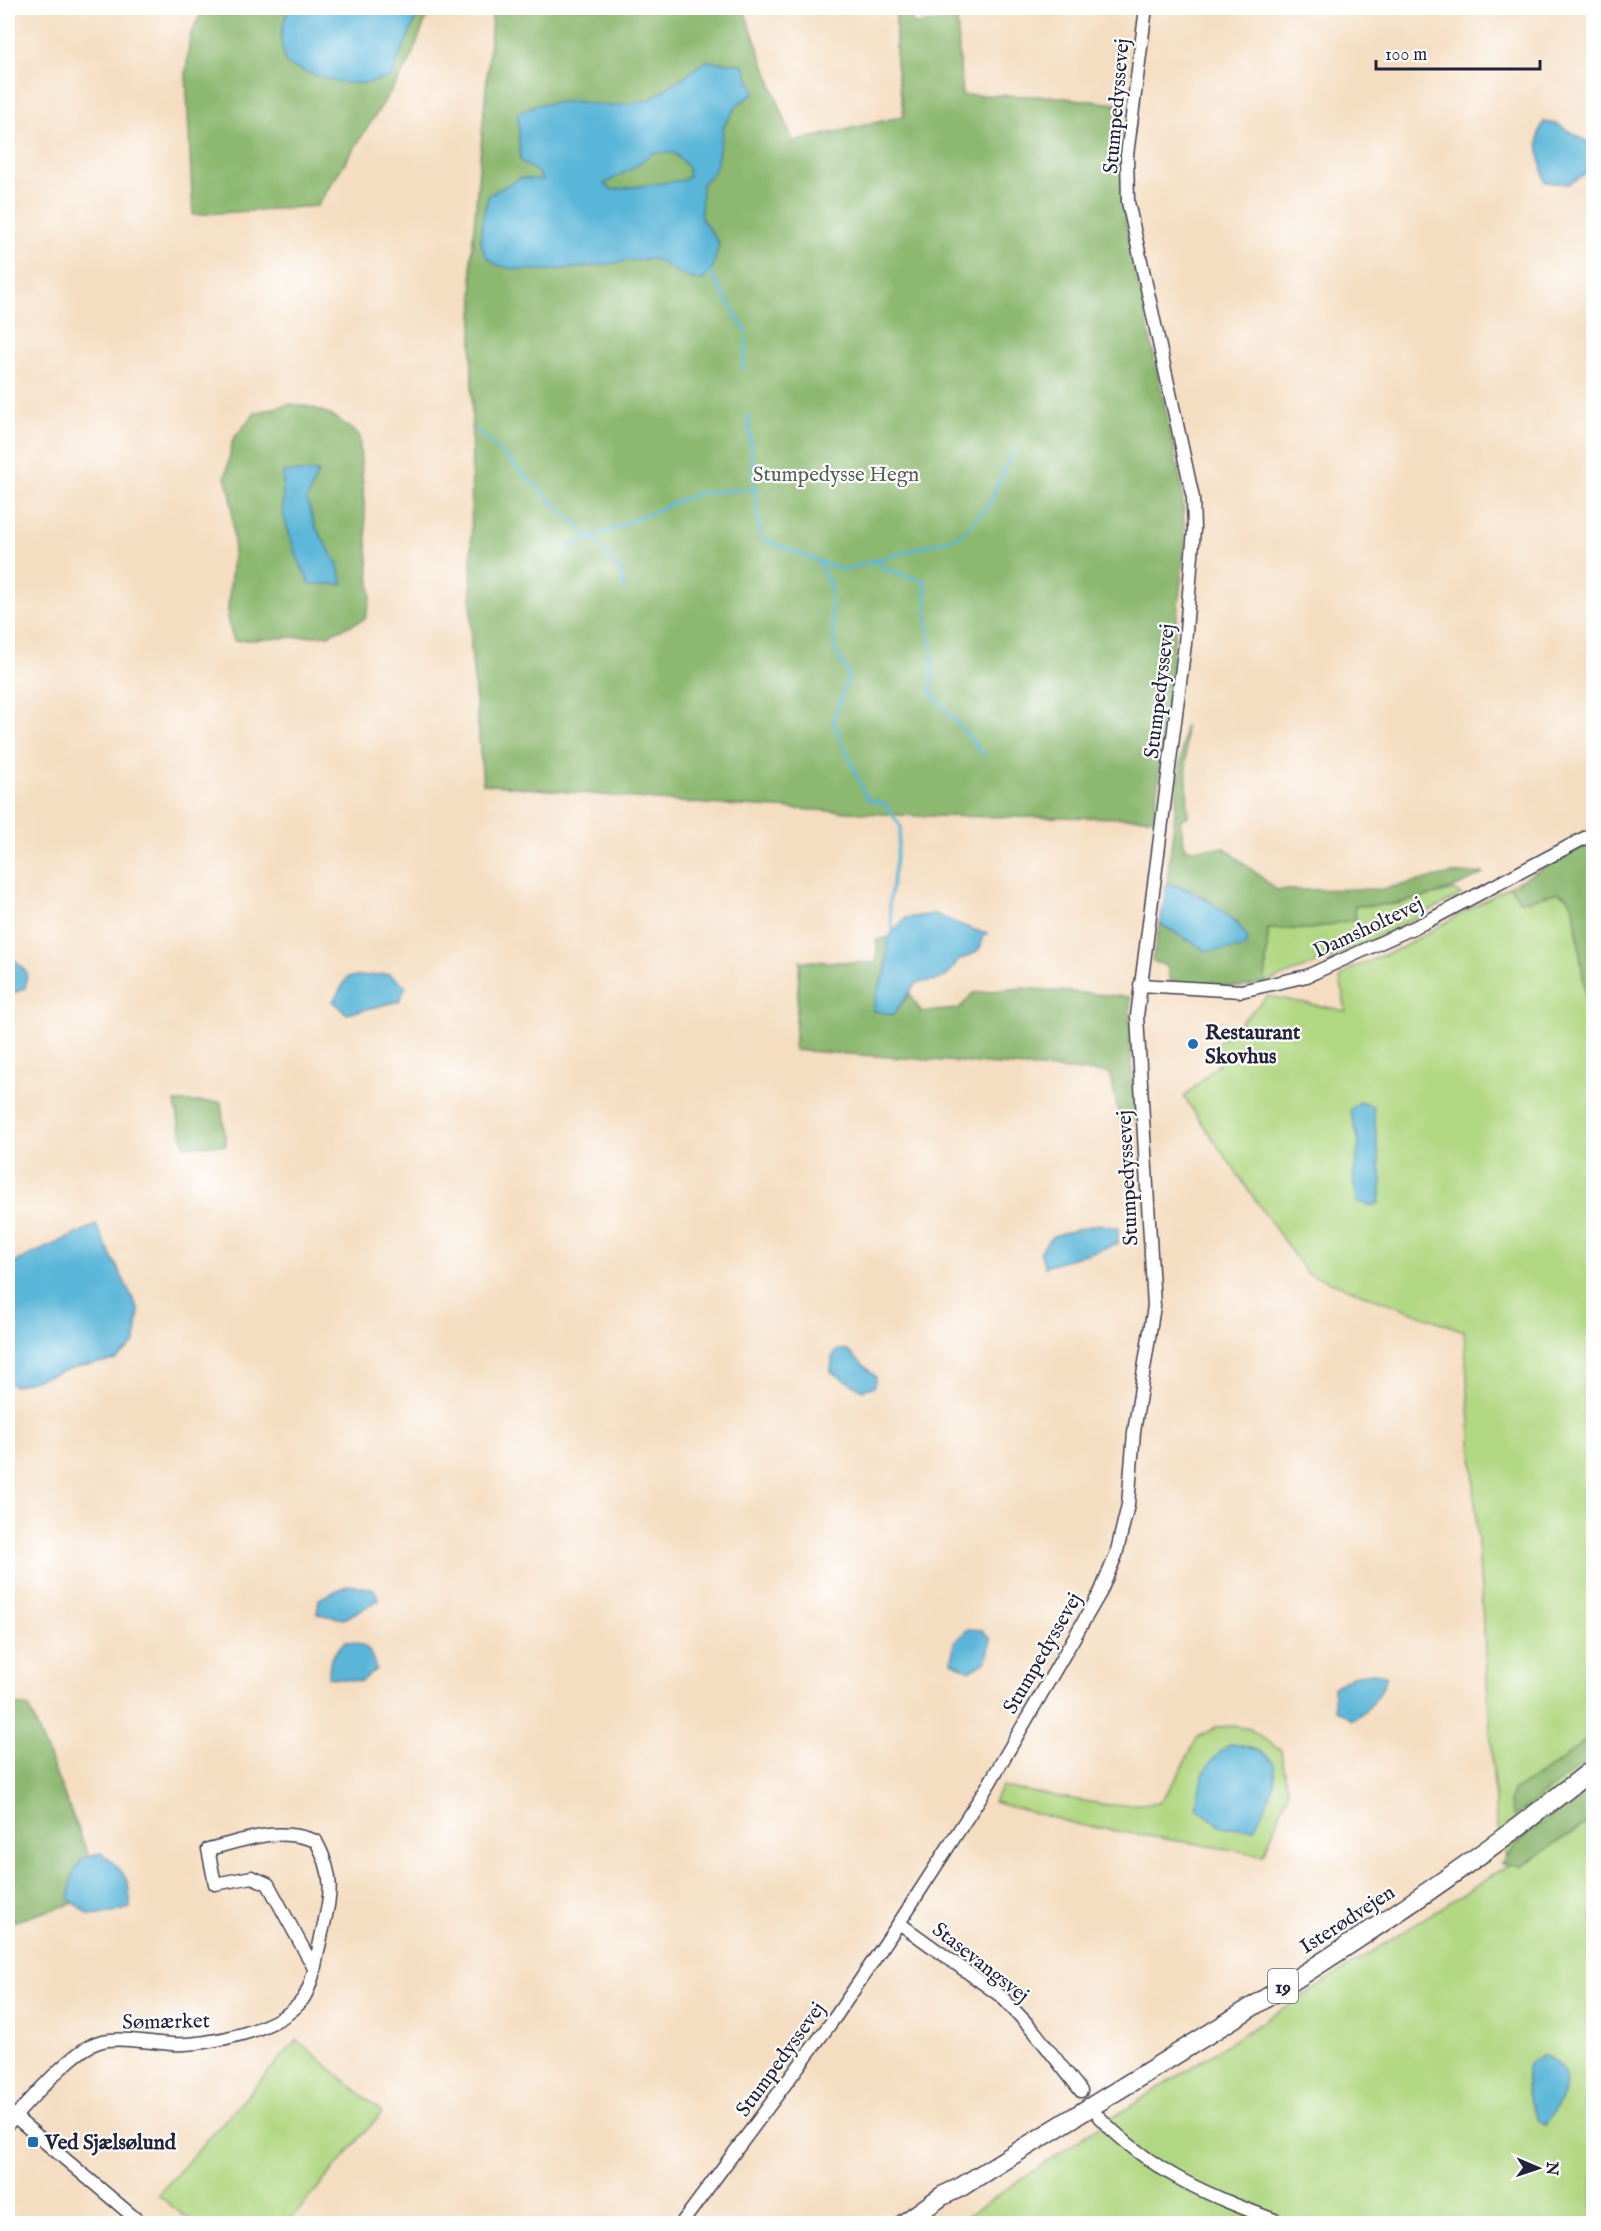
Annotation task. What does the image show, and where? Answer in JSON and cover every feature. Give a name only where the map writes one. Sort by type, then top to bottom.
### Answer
[{"type":"highway","name":"Isterødvejen","points":[[915,2223],[961,2187],[1359,1939],[1458,1872],[1593,1768]]},
{"type":"highway","name":"Isterødvejen","points":[[903,2223],[942,2196],[961,2187]]},
{"type":"street","name":"Stumpedyssevej","points":[[681,2223],[836,2016],[989,1784],[1100,1593],[1116,1555],[1128,1505],[1134,1432],[1154,1306],[1138,1044],[1140,985],[1185,644],[1194,529],[1193,498],[1128,202],[1126,155],[1146,8]]},
{"type":"street","name":"Damsholtevej","points":[[1140,985],[1241,991],[1307,976],[1425,922],[1593,833]]},
{"type":"street","name":"Sømærket","points":[[10,2117],[79,2053],[99,2042],[181,2044],[212,2042],[278,2021],[303,1999],[314,1968],[330,1891],[328,1864],[316,1841],[299,1834],[280,1832],[207,1849],[215,1884],[252,1877],[268,1884],[314,1968]]},
{"type":"street","name":"Stasevangsvej","points":[[899,1923],[1002,1997],[1035,2031],[1081,2091]]},
{"type":"street","points":[[10,2117],[142,2223]]},
{"type":"street","points":[[1099,2117],[1127,2145],[1176,2177],[1207,2194],[1285,2223]]},
{"type":"green space","points":[[204,8],[430,8],[409,63],[317,206],[193,215],[186,73],[190,35]]},
{"type":"green space","name":"Stumpedysse Hegn","points":[[493,8],[743,8],[793,142],[904,116],[896,64],[896,8],[912,8],[912,24],[957,20],[962,95],[1049,96],[1124,105],[1120,156],[1122,205],[1182,488],[1185,545],[1154,818],[917,816],[691,803],[483,784],[471,648],[474,304],[471,261]]},
{"type":"green space","points":[[290,404],[310,407],[327,413],[359,435],[371,597],[365,619],[328,635],[234,641],[227,619],[234,545],[231,495],[225,478],[233,439],[255,413]]},
{"type":"green space","points":[[1185,725],[1188,816],[1180,820],[1185,849],[1225,848],[1277,890],[1383,889],[1451,874],[1484,873],[1437,894],[1389,904],[1354,906],[1356,919],[1311,929],[1268,929],[1265,983],[1240,987],[1170,981],[1167,966],[1152,961],[1160,924],[1207,951],[1238,923],[1197,892],[1167,883]]},
{"type":"green space","points":[[1593,841],[1593,1039],[1587,1038],[1587,1005],[1574,909],[1568,897],[1558,892],[1529,900],[1519,900],[1510,886]]},
{"type":"green space","points":[[1510,886],[1519,900],[1529,900],[1558,892],[1568,897],[1574,909],[1587,1005],[1587,1038],[1594,1039],[1593,2223],[956,2224],[1115,2116],[1508,1865],[1496,1820],[1464,1331],[1306,1273],[1184,1097],[1226,1057],[1216,1046],[1268,996],[1346,1011],[1340,978],[1351,969],[1403,947]]},
{"type":"green space","points":[[1454,890],[1461,895],[1350,951],[1265,983],[1268,929],[1311,929],[1356,918],[1353,906],[1392,905]]},
{"type":"green space","points":[[888,938],[886,971],[877,991],[893,1014],[910,994],[921,1012],[959,1009],[973,993],[1022,988],[1130,997],[1130,1042],[1135,1119],[1120,1121],[1110,1073],[794,1050],[800,961],[877,963],[877,940]]},
{"type":"green space","points":[[175,1102],[221,1102],[226,1145],[184,1146]]},
{"type":"green space","points":[[8,1704],[29,1707],[104,1894],[8,1923]]},
{"type":"green space","points":[[1232,1726],[1250,1729],[1281,1751],[1288,1791],[1264,1855],[1080,1825],[993,1802],[1002,1787],[1108,1805],[1159,1803],[1177,1777],[1197,1738],[1216,1727]]},
{"type":"green space","points":[[1593,1733],[1593,1756],[1514,1817],[1510,1800],[1513,1791],[1563,1760]]},
{"type":"green space","points":[[1593,1784],[1593,1819],[1522,1866],[1501,1863],[1520,1841]]},
{"type":"green space","points":[[297,2040],[382,2112],[288,2223],[193,2223],[158,2195]]},
{"type":"water","points":[[289,8],[415,8],[415,20],[391,77],[362,83],[338,82],[287,65],[282,50],[281,36]]},
{"type":"water","points":[[706,61],[743,64],[755,93],[738,104],[724,126],[715,170],[702,184],[701,218],[719,243],[713,267],[703,280],[686,277],[660,262],[649,259],[536,270],[513,269],[496,264],[485,254],[481,232],[489,195],[520,178],[543,180],[537,172],[520,160],[518,113],[535,105],[572,101],[612,106],[649,100]],"holes":[[[652,153],[674,153],[687,166],[689,176],[684,180],[612,190],[604,184],[635,167]]]},
{"type":"water","points":[[1544,122],[1557,124],[1593,145],[1593,169],[1568,184],[1545,182],[1538,143]]},
{"type":"water","points":[[283,472],[318,472],[307,500],[315,526],[337,563],[343,584],[310,584],[296,555],[283,514]]},
{"type":"water","points":[[1167,883],[1202,897],[1222,910],[1248,938],[1245,948],[1207,951],[1160,924]]},
{"type":"water","points":[[934,914],[988,934],[982,938],[978,950],[957,961],[946,976],[916,983],[893,1015],[873,1011],[877,991],[886,971],[888,938],[905,918]]},
{"type":"water","points":[[8,953],[27,973],[25,988],[9,995]]},
{"type":"water","points":[[389,974],[406,986],[399,1001],[347,1014],[333,1001],[348,977]]},
{"type":"water","points":[[1359,1102],[1373,1106],[1382,1182],[1379,1203],[1372,1206],[1357,1202],[1353,1178],[1359,1143],[1350,1110]]},
{"type":"water","points":[[1098,1224],[1118,1228],[1118,1244],[1045,1267],[1040,1251],[1053,1236]]},
{"type":"water","points":[[96,1225],[139,1311],[135,1343],[116,1360],[76,1367],[15,1386],[8,1382],[8,1265]]},
{"type":"water","points":[[846,1349],[876,1377],[875,1386],[863,1390],[831,1372],[832,1358],[836,1351]]},
{"type":"water","points":[[348,1585],[374,1589],[379,1600],[344,1619],[317,1614],[319,1599]]},
{"type":"water","points":[[968,1629],[982,1630],[991,1639],[987,1661],[969,1671],[952,1662],[954,1642]]},
{"type":"water","points":[[345,1641],[363,1645],[372,1656],[376,1669],[362,1681],[328,1677],[331,1658]]},
{"type":"water","points":[[1373,1673],[1387,1675],[1378,1696],[1370,1706],[1352,1720],[1335,1709],[1333,1688],[1352,1676]]},
{"type":"water","points":[[1230,1744],[1251,1748],[1265,1754],[1273,1762],[1274,1784],[1254,1828],[1224,1828],[1196,1808],[1199,1788],[1205,1772],[1214,1758]]},
{"type":"water","points":[[101,1853],[121,1870],[129,1890],[130,1908],[113,1913],[90,1915],[69,1899],[72,1876],[82,1859]]},
{"type":"water","points":[[1544,2055],[1563,2071],[1565,2079],[1562,2097],[1545,2125],[1535,2114],[1529,2098],[1527,2079],[1528,2064]]},
{"type":"waterway","points":[[709,271],[747,333]]},
{"type":"waterway","points":[[743,369],[747,340]]},
{"type":"waterway","points":[[748,415],[760,538],[818,561],[830,585],[832,616]]},
{"type":"waterway","points":[[477,430],[609,555],[608,560],[621,570],[624,589]]},
{"type":"waterway","points":[[818,561],[843,570],[960,536],[989,505],[1013,451]]},
{"type":"waterway","points":[[689,497],[704,492],[755,489]]},
{"type":"waterway","points":[[564,550],[685,498]]},
{"type":"waterway","points":[[874,561],[888,570],[925,581],[927,605]]},
{"type":"waterway","points":[[926,609],[933,660],[931,692],[983,754]]},
{"type":"waterway","points":[[832,620],[835,649],[849,675],[833,721],[867,799],[885,804],[901,827],[889,904],[893,932]]},
{"type":"place","name":"Restaurant Skovhus","points":[[1193,1044]]},
{"type":"place","name":"Ved Sjælsølund","points":[[33,2142]]}]
